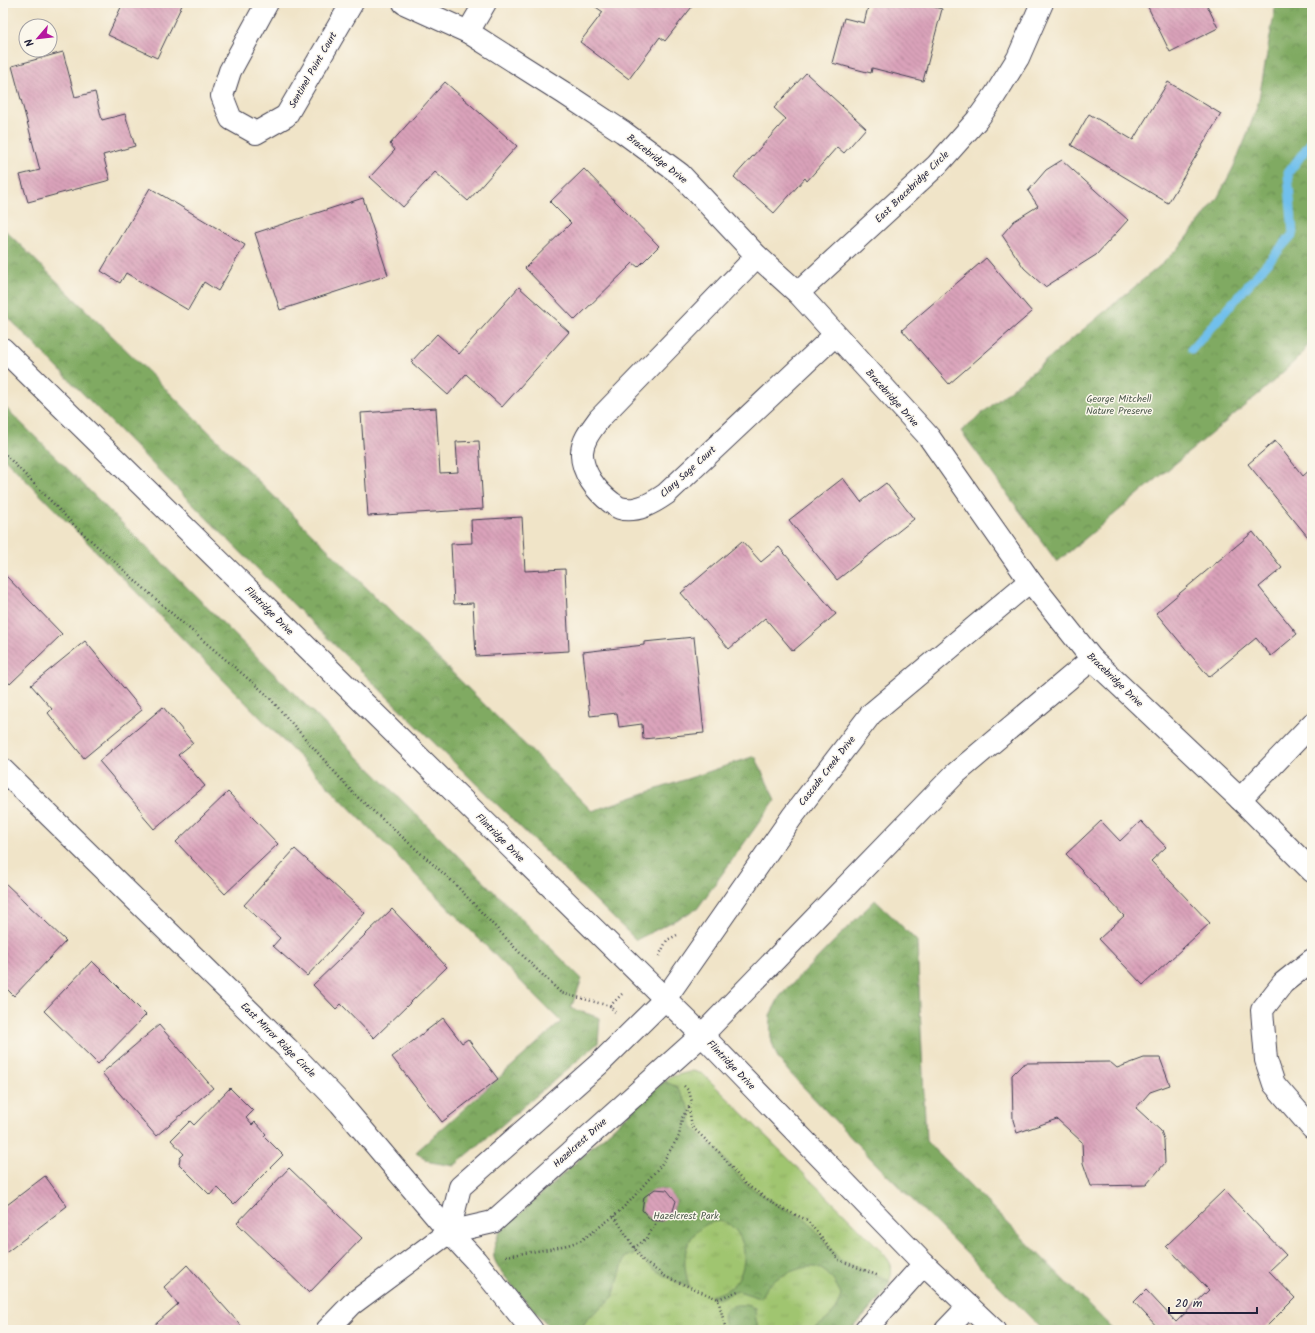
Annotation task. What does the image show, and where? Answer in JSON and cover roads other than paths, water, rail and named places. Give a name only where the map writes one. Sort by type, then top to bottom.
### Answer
[{"type":"street","name":"Sentinel Point Court","points":[[268,3],[230,71],[222,96],[231,119],[256,133],[286,116],[352,3]]},
{"type":"street","name":"Bracebridge Drive","points":[[404,3],[468,32],[623,132],[680,174],[757,256],[798,293],[929,437],[1030,581],[1092,659],[1240,799],[1312,871]]},
{"type":"street","points":[[468,32],[485,3]]},
{"type":"street","name":"East Bracebridge Circle","points":[[798,293],[937,165],[977,120],[996,95],[1018,58],[1042,3]]},
{"type":"street","name":"Clary Sage Court","points":[[757,256],[599,419],[586,436],[582,452],[584,469],[594,485],[606,498],[620,508],[636,509],[651,504],[666,494],[835,335]]},
{"type":"street","name":"Flintridge Drive","points":[[3,349],[702,1035],[924,1264],[994,1330]]},
{"type":"street","name":"Cascade Creek Drive","points":[[665,999],[792,817],[871,714],[1030,581]]},
{"type":"street","points":[[702,1035],[955,774],[1092,659]]},
{"type":"street","points":[[1240,799],[1312,724]]},
{"type":"street","name":"East Mirror Ridge Circle","points":[[3,770],[288,1048],[340,1103],[449,1232],[476,1261],[532,1330]]},
{"type":"street","points":[[1312,960],[1283,983],[1262,1010],[1266,1060],[1274,1084],[1312,1128]]},
{"type":"street","points":[[449,1232],[460,1187],[599,1064],[665,999]]},
{"type":"street","name":"Hazelcrest Drive","points":[[327,1330],[352,1304],[449,1232],[493,1222],[702,1035]]},
{"type":"street","points":[[865,1330],[924,1264]]},
{"type":"street","points":[[946,1330],[969,1306]]},
{"type":"waterway","points":[[1192,349],[1293,234],[1288,173],[1312,141]]},
{"type":"park label","name":"George Mitchell Nature Preserve","points":[[1119,404]]},
{"type":"park label","name":"Hazelcrest Park","points":[[686,1216]]}]
